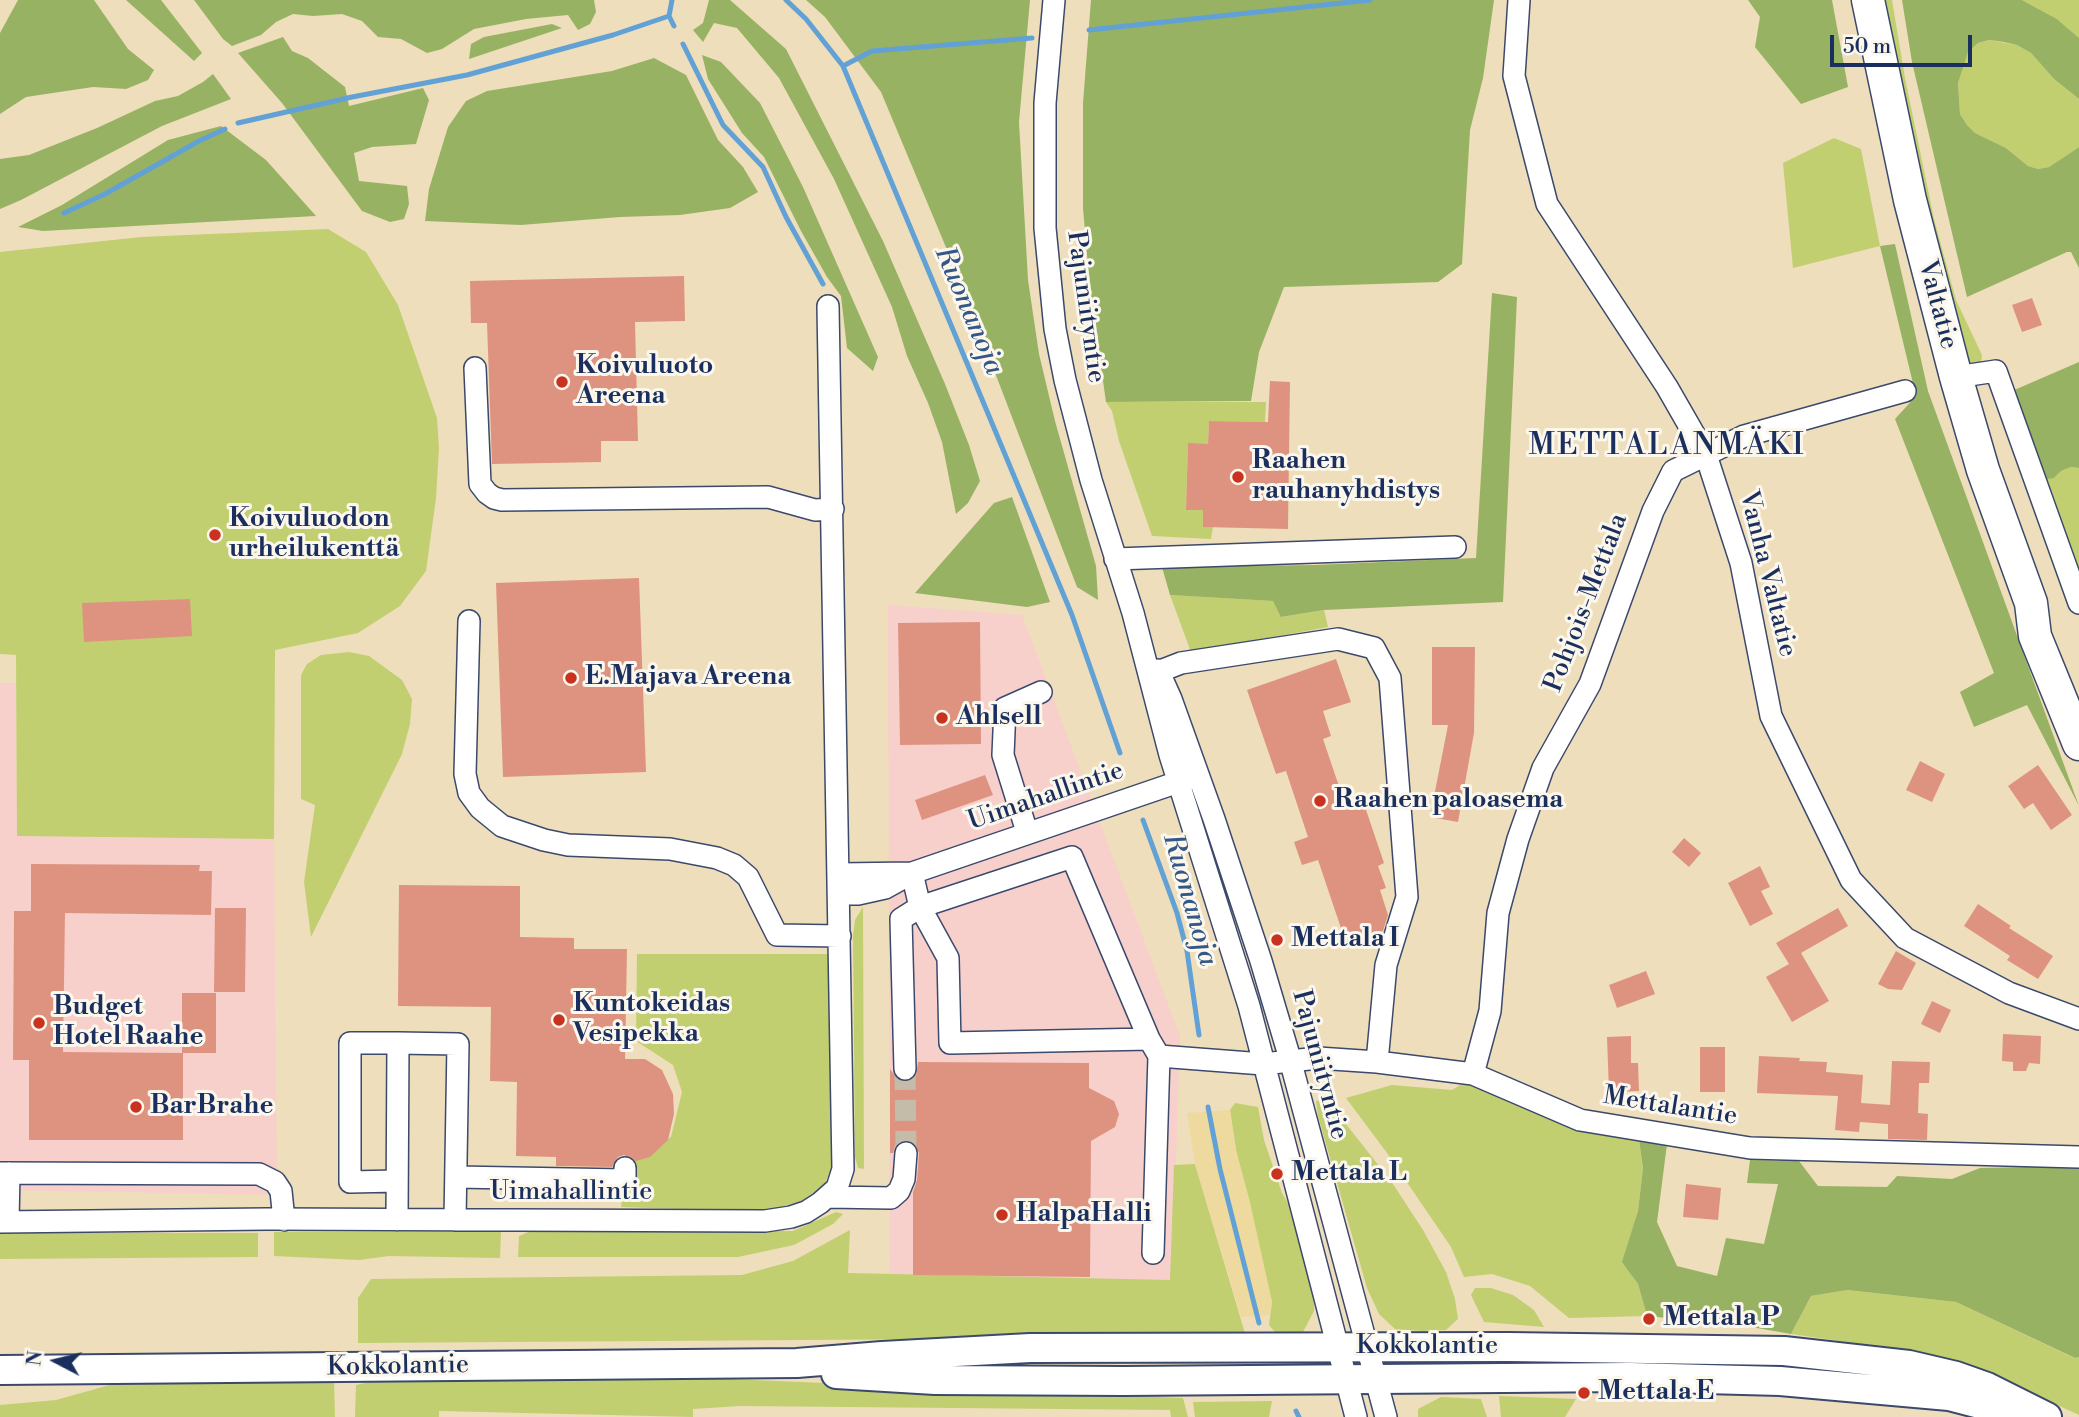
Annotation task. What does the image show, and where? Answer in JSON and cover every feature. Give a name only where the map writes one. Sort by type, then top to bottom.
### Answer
[{"type":"highway","name":"Valtatie","points":[[1868,0],[1910,201],[1956,377],[1983,470],[2031,603],[2035,636],[2079,744]]},
{"type":"highway","name":"Valtatie","points":[[2031,603],[2051,629],[2079,690]]},
{"type":"main road","name":"Kokkolantie","points":[[0,1370],[797,1363],[1030,1348],[1367,1347],[1784,1351],[1909,1365],[1956,1376],[1987,1387],[2047,1417]]},
{"type":"main road","name":"Kokkolantie","points":[[797,1363],[825,1373],[936,1380],[1361,1381],[1630,1377],[1780,1381],[1949,1396],[2024,1417]]},
{"type":"street","name":"Pajuniityntie","points":[[1054,0],[1045,103],[1045,214],[1048,276],[1065,380],[1091,480],[1133,613],[1154,673],[1199,775],[1261,961],[1367,1347],[1361,1381]]},
{"type":"street","name":"Vanha Valtatie","points":[[1518,0],[1514,76],[1547,204],[1667,387],[1706,455],[1741,563],[1771,716],[1851,880],[1905,938],[2009,993],[2079,1019]]},
{"type":"street","points":[[828,306],[843,1169],[836,1188],[828,1198]]},
{"type":"street","points":[[475,368],[480,484],[487,494],[494,498],[768,497],[815,510],[833,509]]},
{"type":"street","points":[[1956,377],[1996,371],[2079,604]]},
{"type":"street","name":"Pohjois-Mettala","points":[[1473,1074],[1490,1011],[1498,913],[1518,839],[1543,768],[1590,684],[1653,511],[1673,471],[1744,436],[1905,391]]},
{"type":"street","points":[[1115,559],[1455,547]]},
{"type":"street","points":[[469,621],[465,774],[469,793],[480,808],[502,826],[544,840],[568,845],[670,849],[734,865],[748,877],[777,935],[840,936]]},
{"type":"street","points":[[1154,673],[1181,663],[1339,639],[1374,648],[1390,678],[1407,897],[1386,965],[1377,1062]]},
{"type":"street","name":"Pajuniityntie","points":[[1154,673],[1178,782],[1249,1006],[1338,1348],[1361,1381]]},
{"type":"street","points":[[1027,832],[1003,755],[1005,708],[1041,692]]},
{"type":"street","name":"Uimahallintie","points":[[840,884],[858,894],[886,888],[912,873],[1199,775]]},
{"type":"street","points":[[1056,823],[1154,1048],[1153,1253]]},
{"type":"street","points":[[905,1069],[901,919],[920,907],[1072,857]]},
{"type":"street","points":[[912,873],[920,907]]},
{"type":"street","name":"Mettalantie","points":[[920,907],[948,958],[950,1042],[1154,1048],[1264,1064],[1318,1058],[1473,1074],[1580,1120],[1750,1148],[2079,1157]]},
{"type":"street","points":[[397,1181],[350,1182],[350,1043],[458,1044],[455,1220]]},
{"type":"street","points":[[397,1220],[398,1043]]},
{"type":"street","points":[[828,1198],[891,1198],[899,1191],[904,1179],[906,1153]]},
{"type":"street","points":[[456,1177],[625,1180],[625,1168]]},
{"type":"street","points":[[4,1222],[4,1173],[259,1174],[275,1182],[281,1191],[284,1220]]},
{"type":"street","name":"Uimahallintie","points":[[4,1222],[765,1221],[806,1212],[828,1198]]},
{"type":"street","points":[[1356,1417],[1361,1381]]},
{"type":"street","points":[[1361,1381],[1386,1417]]},
{"type":"shaded area","points":[[888,605],[1022,615],[1180,1036],[1172,1285],[890,1283]]},
{"type":"shaded area","points":[[0,683],[16,683],[17,836],[274,839],[277,1195],[0,1190]]},
{"type":"green space","points":[[18,0],[94,0],[128,49],[154,70],[148,80],[126,89],[93,87],[26,97],[0,114],[0,33]]},
{"type":"green space","points":[[126,0],[161,0],[202,53],[194,61]]},
{"type":"green space","points":[[194,0],[594,0],[596,12],[590,24],[578,30],[568,15],[526,19],[474,29],[442,49],[427,53],[401,39],[378,37],[362,21],[342,14],[293,14],[276,22],[261,35],[232,46],[223,39]]},
{"type":"green space","points":[[709,0],[730,0],[786,49],[883,241],[945,384],[980,481],[968,503],[956,514],[942,442],[928,403],[907,356],[892,307],[834,179],[779,78],[737,28],[714,23],[703,42],[693,30],[703,23]]},
{"type":"green space","points":[[806,0],[1030,0],[1019,122],[1028,280],[1039,354],[1096,566],[1098,600],[1077,587],[958,276],[881,92],[825,17]]},
{"type":"green space","points":[[1091,0],[1494,0],[1483,78],[1470,130],[1462,264],[1438,282],[1284,287],[1259,352],[1251,401],[1106,402],[1090,289],[1083,208],[1083,103]]},
{"type":"green space","points":[[1748,0],[1832,0],[1848,87],[1801,104],[1755,47],[1760,17]]},
{"type":"green space","points":[[1884,0],[1892,0],[1934,219],[1956,300],[1982,355],[1981,364],[1971,364],[1969,360],[1931,223]]},
{"type":"green space","points":[[1902,0],[2022,0],[2057,19],[2079,38],[2079,99],[2054,79],[2031,53],[2017,45],[1989,40],[1978,43],[1968,52],[1958,83],[1960,114],[1967,125],[1975,133],[2006,148],[2028,166],[2038,169],[2049,167],[2079,147],[2079,268],[2071,252],[2067,252],[1967,297],[1912,62]]},
{"type":"green space","points":[[2022,0],[2079,0],[2079,38],[2057,19]]},
{"type":"green space","points":[[552,24],[562,28],[469,59],[471,44],[484,37]]},
{"type":"green space","points":[[283,37],[292,51],[308,58],[345,87],[349,106],[423,88],[429,100],[416,144],[372,147],[354,153],[359,181],[407,186],[409,204],[404,219],[390,222],[362,211],[282,103],[238,53]]},
{"type":"green space","points":[[1989,40],[2017,45],[2031,53],[2054,79],[2079,99],[2079,147],[2049,167],[2038,169],[2028,166],[2006,148],[1975,133],[1960,114],[1958,83],[1961,69],[1968,52],[1978,43]]},
{"type":"green space","points":[[702,55],[721,62],[760,103],[803,187],[878,357],[873,371],[847,348],[841,296],[801,231],[764,157],[742,133],[708,79]]},
{"type":"green space","points":[[654,58],[686,75],[718,140],[743,167],[758,192],[730,208],[680,215],[521,225],[425,221],[429,189],[448,127],[466,101],[487,91],[612,71]]},
{"type":"green space","points":[[213,74],[231,99],[162,126],[0,209],[0,159],[29,155],[155,101],[178,96]]},
{"type":"green space","points":[[221,126],[266,160],[316,216],[43,231],[18,227],[62,205],[168,140]]},
{"type":"green space","points":[[1834,138],[1861,149],[1880,246],[1793,268],[1783,163]]},
{"type":"green space","name":"Koivuluodon urheilukenttä","points":[[328,229],[366,252],[398,305],[437,418],[439,448],[436,498],[426,571],[400,606],[358,633],[275,650],[274,839],[17,836],[16,655],[0,654],[0,252],[141,237]]},
{"type":"green space","points":[[1895,244],[1928,391],[2079,806],[2027,705],[1974,727],[1960,692],[1994,673],[1895,419],[1916,396],[1880,246]]},
{"type":"green space","points":[[1492,293],[1517,297],[1503,602],[1324,610],[1281,617],[1273,601],[1170,595],[1162,567],[1315,565],[1476,558]]},
{"type":"green space","points":[[2079,362],[2079,468],[2071,467],[2054,478],[2047,479],[2040,473],[2012,391]]},
{"type":"green space","points":[[1106,402],[1266,402],[1265,422],[1209,421],[1208,444],[1188,444],[1186,510],[1203,510],[1203,527],[1213,527],[1211,539],[1152,536],[1119,441],[1112,411]]},
{"type":"green space","points":[[2071,467],[2079,468],[2079,583],[2040,473],[2054,478]]},
{"type":"green space","points":[[1012,497],[1050,602],[1027,607],[915,593],[994,503]]},
{"type":"green space","points":[[1170,595],[1273,601],[1282,617],[1324,610],[1328,627],[1191,652]]},
{"type":"green space","points":[[349,652],[369,656],[402,680],[412,699],[410,724],[402,754],[311,937],[304,882],[315,805],[301,799],[301,675],[307,664],[321,655]]},
{"type":"green space","points":[[863,907],[864,1169],[858,1168],[855,1157],[853,936],[855,920]]},
{"type":"green space","points":[[637,954],[829,954],[833,1165],[824,1185],[800,1202],[760,1212],[621,1207],[623,1188],[636,1185],[634,1160],[671,1137],[682,1092],[673,1065],[636,1041]]},
{"type":"green space","points":[[1469,1080],[1639,1140],[1643,1168],[1638,1211],[1623,1262],[1638,1284],[1647,1316],[1569,1318],[1530,1286],[1492,1274],[1464,1277],[1451,1247],[1346,1098],[1392,1085],[1452,1090]]},
{"type":"green space","points":[[1326,1099],[1391,1181],[1446,1272],[1458,1319],[1446,1330],[1395,1329],[1379,1314],[1367,1288],[1318,1116],[1316,1101]]},
{"type":"green space","points":[[1235,1103],[1258,1107],[1264,1140],[1282,1193],[1293,1212],[1315,1288],[1314,1311],[1303,1332],[1279,1337],[1269,1325],[1272,1302],[1236,1150],[1230,1110]]},
{"type":"green space","points":[[1639,1140],[1667,1144],[1657,1222],[1677,1266],[1717,1276],[1726,1238],[1764,1244],[1778,1184],[1747,1183],[1750,1160],[1799,1161],[1818,1186],[1887,1187],[1897,1176],[1952,1179],[1980,1168],[2079,1166],[2079,1357],[2075,1358],[1956,1302],[1847,1290],[1811,1296],[1791,1334],[1740,1325],[1647,1316],[1638,1284],[1622,1262],[1638,1211],[1643,1168]]},
{"type":"green space","points":[[1195,1164],[1246,1337],[358,1343],[358,1298],[371,1279],[742,1275],[793,1261],[850,1230],[848,1273],[1170,1280],[1174,1165]]},
{"type":"green space","points":[[836,1212],[843,1214],[833,1224],[794,1245],[738,1257],[518,1257],[519,1236],[531,1231],[793,1231]]},
{"type":"green space","points":[[274,1232],[501,1232],[500,1258],[389,1256],[359,1260],[274,1256]]},
{"type":"green space","points":[[0,1233],[258,1233],[258,1257],[0,1259]]},
{"type":"green space","points":[[1475,1288],[1491,1288],[1513,1295],[1534,1310],[1544,1327],[1484,1322],[1471,1295]]},
{"type":"green space","points":[[1846,1290],[1956,1302],[2074,1358],[2079,1357],[2079,1415],[1988,1373],[1896,1349],[1791,1334],[1811,1296]]},
{"type":"green space","points":[[246,1376],[334,1381],[335,1417],[0,1417],[0,1405],[56,1400],[124,1381]]},
{"type":"green space","points":[[705,1378],[1183,1398],[1188,1417],[1171,1417],[1170,1410],[740,1406],[693,1409],[693,1417],[439,1411],[439,1417],[355,1417],[356,1385],[379,1380]]},
{"type":"green space","points":[[1499,1396],[1576,1399],[1565,1417],[1501,1417]]},
{"type":"green space","points":[[1441,1397],[1481,1399],[1487,1417],[1418,1417],[1418,1409]]},
{"type":"green space","points":[[1272,1401],[1269,1417],[1195,1417],[1193,1402]]},
{"type":"sand","points":[[1230,1110],[1236,1150],[1272,1302],[1270,1315],[1241,1317],[1195,1164],[1187,1113]]},
{"type":"building","name":"Koivuluoto Areena","points":[[684,276],[685,321],[635,322],[638,441],[601,441],[601,462],[492,464],[487,323],[471,323],[470,281]]},
{"type":"building","points":[[2032,298],[2042,325],[2022,332],[2012,305]]},
{"type":"building","name":"Raahen rauhanyhdistys","points":[[1270,381],[1290,382],[1288,529],[1203,527],[1203,510],[1186,510],[1188,443],[1208,444],[1209,421],[1268,422]]},
{"type":"building","name":"E.Majava Areena","points":[[639,578],[646,772],[503,777],[496,583]]},
{"type":"building","points":[[190,599],[192,636],[84,642],[82,603]]},
{"type":"building","points":[[980,622],[981,744],[900,745],[898,623]]},
{"type":"building","points":[[1432,647],[1475,647],[1474,733],[1458,822],[1430,817],[1448,725],[1432,725]]},
{"type":"building","name":"Raahen paloasema","points":[[1336,659],[1351,702],[1323,711],[1331,736],[1323,739],[1345,804],[1362,798],[1384,863],[1378,866],[1386,888],[1380,890],[1388,915],[1383,931],[1346,943],[1318,860],[1302,865],[1294,842],[1308,837],[1286,771],[1276,774],[1247,690]]},
{"type":"building","points":[[1920,761],[1945,774],[1932,802],[1906,790]]},
{"type":"building","points":[[2038,765],[2072,815],[2051,830],[2033,803],[2024,809],[2008,786]]},
{"type":"building","points":[[985,775],[993,795],[922,820],[915,800]]},
{"type":"building","points":[[1684,838],[1701,853],[1689,867],[1672,852]]},
{"type":"building","name":"Budget Hotel Raahe","points":[[31,864],[200,865],[199,871],[212,871],[211,915],[65,913],[63,1052],[183,1053],[183,1140],[29,1140],[29,1060],[13,1060],[14,911],[31,911]]},
{"type":"building","points":[[1760,866],[1770,887],[1761,891],[1773,914],[1750,926],[1728,883]]},
{"type":"building","name":"Kuntokeidas Vesipekka","points":[[399,885],[520,886],[520,937],[574,938],[574,949],[627,949],[625,1059],[645,1059],[662,1070],[673,1094],[674,1114],[668,1140],[650,1157],[636,1161],[624,1155],[618,1157],[612,1167],[556,1166],[556,1157],[516,1156],[517,1082],[490,1081],[491,1007],[398,1006]]},
{"type":"building","points":[[1978,904],[2053,956],[2038,979],[2007,960],[2010,956],[1964,926]]},
{"type":"building","points":[[215,908],[246,908],[245,992],[214,992]]},
{"type":"building","points":[[1838,908],[1848,926],[1801,953],[1829,1001],[1792,1022],[1766,977],[1789,964],[1776,943]]},
{"type":"building","points":[[1896,951],[1916,963],[1902,990],[1888,989],[1878,984]]},
{"type":"building","points":[[1646,971],[1655,994],[1617,1008],[1609,985]]},
{"type":"building","points":[[182,993],[216,993],[216,1053],[182,1053]]},
{"type":"building","points":[[1932,1001],[1951,1010],[1940,1033],[1921,1024]]},
{"type":"building","points":[[2003,1034],[2041,1036],[2040,1064],[2029,1063],[2026,1071],[2013,1071],[2013,1062],[2002,1061]]},
{"type":"building","points":[[1631,1036],[1631,1063],[1638,1063],[1639,1091],[1609,1092],[1607,1037]]},
{"type":"building","points":[[1700,1047],[1725,1047],[1725,1092],[1700,1092]]},
{"type":"building","points":[[1759,1056],[1827,1062],[1826,1072],[1863,1075],[1861,1103],[1890,1105],[1892,1061],[1930,1062],[1929,1083],[1919,1083],[1918,1113],[1928,1114],[1927,1140],[1888,1139],[1888,1124],[1860,1122],[1859,1132],[1835,1130],[1838,1096],[1757,1093]]},
{"type":"building","name":"HalpaHalli","points":[[918,1062],[1089,1063],[1089,1088],[1114,1101],[1119,1114],[1115,1127],[1091,1141],[1090,1277],[913,1275],[913,1192],[917,1180],[919,1153],[914,1143],[906,1140],[895,1146],[893,1153],[890,1153],[890,1069],[898,1080],[906,1082],[916,1076]]},
{"type":"building","points":[[1686,1184],[1721,1188],[1718,1220],[1683,1217]]},
{"type":"waterway","points":[[238,123],[467,75],[613,35],[669,16],[672,0]]},
{"type":"waterway","name":"Ruonanoja","points":[[786,0],[806,19],[843,66],[1072,615],[1120,753]]},
{"type":"waterway","name":"Ruonanoja","points":[[1089,30],[1370,0]]},
{"type":"waterway","points":[[669,16],[674,26]]},
{"type":"waterway","name":"Ruonanoja","points":[[843,66],[872,51],[1032,38]]},
{"type":"waterway","points":[[683,44],[723,125],[763,167],[786,217],[823,284]]},
{"type":"waterway","points":[[64,213],[105,194],[225,129]]},
{"type":"waterway","name":"Ruonanoja","points":[[1143,820],[1177,913],[1187,951],[1199,1035]]},
{"type":"waterway","name":"Ruonanoja","points":[[1208,1107],[1220,1169],[1259,1323]]},
{"type":"waterway","name":"Ruonanoja","points":[[1296,1411],[1299,1417]]},
{"type":"tunnel","points":[[905,1069],[906,1153]]},
{"type":"place","name":"Koivuluoto Areena","points":[[562,382]]},
{"type":"place","name":"Raahen rauhanyhdistys","points":[[1238,477]]},
{"type":"place","name":"Koivuluodon urheilukenttä","points":[[215,535]]},
{"type":"place","name":"E.Majava Areena","points":[[571,678]]},
{"type":"place","name":"Ahlsell","points":[[942,718]]},
{"type":"place","name":"Raahen paloasema","points":[[1320,801]]},
{"type":"place","name":"Mettala I","points":[[1277,940]]},
{"type":"place","name":"Kuntokeidas Vesipekka","points":[[559,1020]]},
{"type":"place","name":"Budget Hotel Raahe","points":[[39,1023]]},
{"type":"place","name":"BarBrahe","points":[[136,1107]]},
{"type":"place","name":"Mettala L","points":[[1277,1174]]},
{"type":"place","name":"HalpaHalli","points":[[1002,1215]]},
{"type":"place","name":"Mettala P","points":[[1649,1319]]},
{"type":"place","name":"Mettala E","points":[[1584,1393]]},
{"type":"district","name":"METTALANMÄKI","points":[[1667,447]]}]
